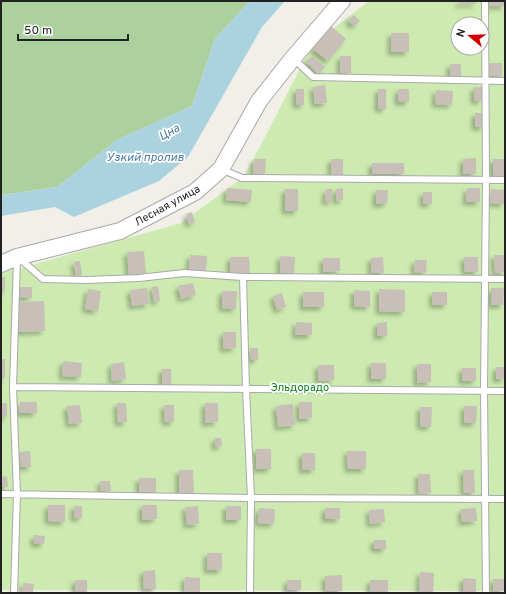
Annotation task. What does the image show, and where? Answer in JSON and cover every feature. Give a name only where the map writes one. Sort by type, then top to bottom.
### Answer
[{"type":"street","name":"Лесная улица","points":[[1,264],[17,257],[120,231],[195,192],[221,169],[259,101],[293,58],[342,1]]},
{"type":"lane","points":[[485,1],[486,180],[484,390],[486,593]]},
{"type":"lane","points":[[293,58],[313,77],[505,81]]},
{"type":"lane","points":[[221,169],[242,178],[505,180]]},
{"type":"lane","points":[[17,257],[43,279],[86,280],[140,278],[184,273],[243,277],[505,279]]},
{"type":"lane","points":[[14,593],[17,494],[14,387],[17,257]]},
{"type":"lane","points":[[243,277],[251,498],[250,593]]},
{"type":"lane","points":[[14,387],[505,391]]},
{"type":"lane","points":[[1,494],[251,498],[505,499]]},
{"type":"green space","points":[[1,1],[250,1],[215,39],[192,106],[117,140],[57,187],[1,195]]},
{"type":"green space","name":"Эльдорадо","points":[[369,1],[505,1],[505,591],[1,590],[1,268],[21,268],[181,223],[242,178],[261,145],[312,45]]},
{"type":"water","name":"Узкий пролив","points":[[250,1],[285,1],[262,27],[188,157],[159,181],[74,217],[55,207],[1,216],[1,195],[57,187],[117,140],[192,106],[215,39]]},
{"type":"building","points":[[459,1],[476,1],[476,4],[459,4]]},
{"type":"building","points":[[490,1],[505,1],[505,6],[490,6]]},
{"type":"building","points":[[354,15],[360,21],[354,26],[348,20]]},
{"type":"building","points":[[331,26],[346,39],[328,61],[313,49]]},
{"type":"building","points":[[391,33],[409,33],[409,52],[391,52]]},
{"type":"building","points":[[312,56],[325,67],[318,74],[306,62]]},
{"type":"building","points":[[340,56],[351,56],[351,73],[340,73]]},
{"type":"building","points":[[488,63],[502,63],[502,76],[488,76]]},
{"type":"building","points":[[450,64],[461,64],[461,77],[450,77]]},
{"type":"building","points":[[325,85],[327,103],[315,104],[313,87]]},
{"type":"building","points":[[474,87],[482,87],[482,101],[474,101]]},
{"type":"building","points":[[296,89],[304,89],[304,105],[296,105]]},
{"type":"building","points":[[378,89],[386,89],[386,109],[378,109]]},
{"type":"building","points":[[398,89],[409,89],[409,102],[398,102]]},
{"type":"building","points":[[436,90],[453,91],[452,105],[435,104]]},
{"type":"building","points":[[475,113],[483,113],[484,127],[475,127]]},
{"type":"building","points":[[476,158],[476,174],[463,174],[463,159]]},
{"type":"building","points":[[254,159],[266,159],[265,174],[253,173]]},
{"type":"building","points":[[331,159],[343,159],[343,176],[331,176]]},
{"type":"building","points":[[493,159],[505,159],[505,176],[493,175]]},
{"type":"building","points":[[372,163],[404,163],[404,174],[372,174]]},
{"type":"building","points":[[227,188],[252,190],[251,202],[226,200]]},
{"type":"building","points":[[343,188],[343,200],[336,201],[336,189]]},
{"type":"building","points":[[467,188],[480,188],[480,202],[466,202]]},
{"type":"building","points":[[285,189],[298,189],[298,211],[285,211]]},
{"type":"building","points":[[326,189],[332,189],[332,202],[325,201]]},
{"type":"building","points":[[491,189],[505,190],[504,204],[490,203]]},
{"type":"building","points":[[376,190],[388,190],[387,204],[376,204]]},
{"type":"building","points":[[423,192],[432,192],[432,204],[423,204]]},
{"type":"building","points":[[192,212],[195,223],[189,224],[186,214]]},
{"type":"building","points":[[144,251],[146,273],[129,275],[127,252]]},
{"type":"building","points":[[190,255],[207,256],[206,271],[189,269]]},
{"type":"building","points":[[494,255],[504,255],[505,272],[495,273]]},
{"type":"building","points":[[280,256],[295,257],[294,273],[280,273]]},
{"type":"building","points":[[230,257],[249,257],[250,274],[230,274]]},
{"type":"building","points":[[383,257],[384,273],[371,273],[371,258]]},
{"type":"building","points":[[464,257],[478,257],[478,272],[465,272]]},
{"type":"building","points":[[323,258],[340,258],[340,271],[323,272]]},
{"type":"building","points":[[415,260],[427,260],[426,273],[414,272]]},
{"type":"building","points":[[80,261],[82,275],[76,276],[74,262]]},
{"type":"building","points":[[1,277],[5,277],[5,291],[1,291]]},
{"type":"building","points":[[193,283],[196,295],[181,299],[178,286]]},
{"type":"building","points":[[158,286],[160,301],[154,302],[152,287]]},
{"type":"building","points":[[18,287],[32,287],[32,298],[18,298]]},
{"type":"building","points":[[147,288],[149,304],[132,306],[130,290]]},
{"type":"building","points":[[491,288],[504,288],[503,305],[491,305]]},
{"type":"building","points":[[88,289],[101,291],[98,311],[85,309]]},
{"type":"building","points":[[379,289],[405,290],[405,312],[379,311]]},
{"type":"building","points":[[354,290],[370,291],[370,307],[354,306]]},
{"type":"building","points":[[222,291],[237,291],[236,309],[222,308]]},
{"type":"building","points":[[303,292],[324,292],[324,307],[303,307]]},
{"type":"building","points":[[432,292],[447,292],[447,305],[433,305]]},
{"type":"building","points":[[282,293],[286,307],[277,310],[273,296]]},
{"type":"building","points":[[44,301],[45,331],[18,332],[18,302]]},
{"type":"building","points":[[296,322],[312,323],[312,335],[295,335]]},
{"type":"building","points":[[387,322],[387,336],[377,336],[377,323]]},
{"type":"building","points":[[223,332],[236,332],[236,348],[223,349]]},
{"type":"building","points":[[250,348],[258,348],[258,360],[251,360]]},
{"type":"building","points":[[1,359],[5,359],[5,378],[1,379]]},
{"type":"building","points":[[63,361],[82,363],[81,377],[62,376]]},
{"type":"building","points":[[124,362],[126,379],[112,381],[111,364]]},
{"type":"building","points":[[371,363],[386,363],[386,379],[371,379]]},
{"type":"building","points":[[417,364],[431,364],[431,382],[417,383]]},
{"type":"building","points":[[318,365],[334,365],[334,380],[318,381]]},
{"type":"building","points":[[496,367],[505,367],[505,379],[496,379]]},
{"type":"building","points":[[462,368],[476,368],[476,381],[462,381]]},
{"type":"building","points":[[162,369],[171,369],[171,386],[162,386]]},
{"type":"building","points":[[20,402],[37,402],[37,413],[19,413]]},
{"type":"building","points":[[299,402],[312,402],[312,418],[299,419]]},
{"type":"building","points":[[1,403],[7,403],[7,417],[1,417]]},
{"type":"building","points":[[117,403],[126,403],[127,422],[118,423]]},
{"type":"building","points":[[205,403],[218,403],[218,422],[205,423]]},
{"type":"building","points":[[293,404],[295,425],[278,427],[276,406]]},
{"type":"building","points":[[80,405],[82,423],[69,424],[67,406]]},
{"type":"building","points":[[164,405],[174,405],[174,422],[165,422]]},
{"type":"building","points":[[464,406],[477,406],[476,423],[464,423]]},
{"type":"building","points":[[420,407],[432,407],[431,427],[420,426]]},
{"type":"building","points":[[215,438],[221,438],[222,446],[215,447]]},
{"type":"building","points":[[256,449],[271,449],[271,469],[256,469]]},
{"type":"building","points":[[30,451],[31,467],[21,467],[20,452]]},
{"type":"building","points":[[347,451],[366,451],[366,469],[348,469]]},
{"type":"building","points":[[302,453],[315,453],[315,470],[302,470]]},
{"type":"building","points":[[179,470],[193,470],[194,494],[179,494]]},
{"type":"building","points":[[463,470],[474,470],[475,493],[464,493]]},
{"type":"building","points":[[418,474],[430,474],[431,493],[419,494]]},
{"type":"building","points":[[7,476],[8,487],[1,487],[1,477]]},
{"type":"building","points":[[139,478],[156,478],[156,492],[139,492]]},
{"type":"building","points":[[100,481],[110,481],[111,491],[101,491]]},
{"type":"building","points":[[48,505],[65,505],[65,522],[48,521]]},
{"type":"building","points":[[142,505],[157,505],[157,519],[142,520]]},
{"type":"building","points":[[74,506],[82,506],[82,518],[74,518]]},
{"type":"building","points":[[198,506],[199,524],[187,525],[185,507]]},
{"type":"building","points":[[226,506],[241,506],[241,520],[226,520]]},
{"type":"building","points":[[259,508],[275,509],[274,524],[258,523]]},
{"type":"building","points":[[325,508],[340,508],[340,519],[325,519]]},
{"type":"building","points":[[476,508],[477,521],[462,522],[461,509]]},
{"type":"building","points":[[384,509],[385,522],[370,524],[369,510]]},
{"type":"building","points":[[34,535],[45,536],[44,544],[34,544]]},
{"type":"building","points":[[374,540],[386,540],[386,549],[374,549]]},
{"type":"building","points":[[207,553],[222,553],[222,570],[207,570]]},
{"type":"building","points":[[155,570],[156,589],[144,589],[143,571]]},
{"type":"building","points":[[420,572],[434,573],[433,593],[419,593]]},
{"type":"building","points":[[342,575],[342,591],[326,591],[325,576]]},
{"type":"building","points":[[185,577],[200,578],[200,592],[184,591]]},
{"type":"building","points":[[463,578],[476,579],[476,593],[463,593]]},
{"type":"building","points":[[493,579],[505,579],[505,591],[493,591]]},
{"type":"building","points":[[75,580],[87,580],[87,593],[75,593]]},
{"type":"building","points":[[287,580],[301,580],[301,590],[287,590]]},
{"type":"building","points":[[370,580],[388,580],[388,592],[370,592]]},
{"type":"building","points":[[23,583],[34,584],[33,592],[22,591]]},
{"type":"water label","name":"Цна","points":[[169,132]]}]
